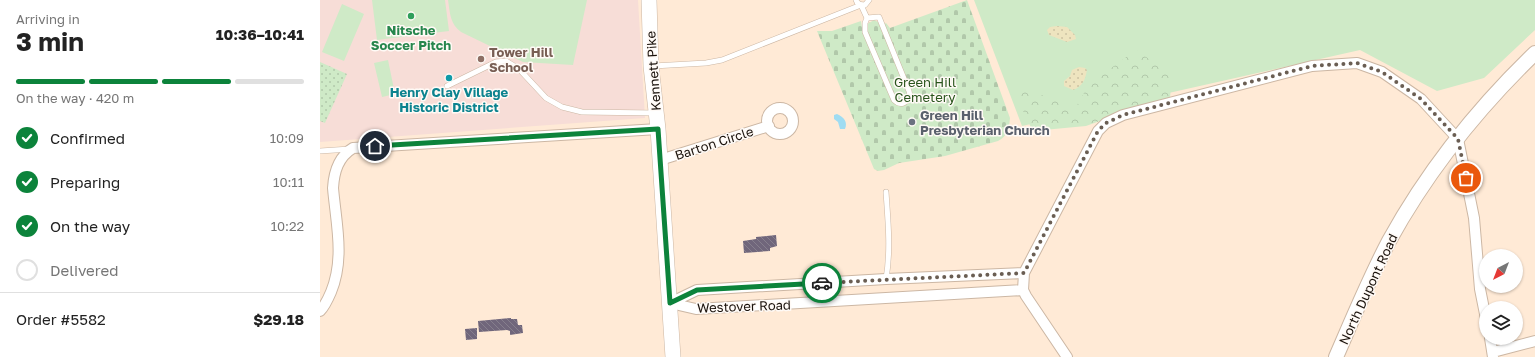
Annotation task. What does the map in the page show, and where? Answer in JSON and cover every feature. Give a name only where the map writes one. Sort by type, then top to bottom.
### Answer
[{"type":"main road","name":"Kennett Pike","points":[[649,0],[651,66],[658,129],[673,357]]},
{"type":"main road","name":"North Dupont Road","points":[[1336,357],[1362,297],[1389,241],[1414,200],[1458,139],[1509,78],[1535,53]]},
{"type":"street","points":[[1067,357],[1026,296],[1023,290],[1024,273],[1098,131],[1106,123],[1123,115],[1312,66],[1357,63],[1382,72],[1421,99],[1458,139],[1474,218],[1482,301]]},
{"type":"street","name":"Barton Circle","points":[[660,160],[769,126]]},
{"type":"street","points":[[320,311],[327,301],[336,279],[340,251],[332,188],[333,178],[343,156],[353,148],[658,129]]},
{"type":"street","name":"Westover Road","points":[[670,303],[697,290],[1024,273]]},
{"type":"street","name":"Westover Road","points":[[670,303],[696,310],[1023,290]]},
{"type":"street","points":[[1493,354],[1535,341]]},
{"type":"lane","points":[[856,0],[858,4],[861,5],[867,18]]},
{"type":"lane","points":[[651,66],[722,60],[865,4],[869,0]]},
{"type":"lane","points":[[879,17],[910,96],[906,102],[901,104],[894,100],[865,32],[864,23],[867,18],[879,17]]},
{"type":"lane","points":[[447,86],[496,62],[506,61],[519,68],[546,98],[562,107],[582,112],[656,113]]},
{"type":"lane","points":[[320,151],[353,148]]},
{"type":"lane","points":[[886,192],[889,235],[886,279]]},
{"type":"shaded area","name":"Tower Hill School","points":[[320,0],[638,0],[645,118],[320,142]]},
{"type":"green space","name":"Nitsche Soccer Pitch","points":[[372,0],[445,0],[449,31],[377,40]]},
{"type":"green space","points":[[448,0],[587,0],[573,65],[523,62],[461,32],[457,29],[453,22]]},
{"type":"green space","name":"Green Hill Cemetery","points":[[967,0],[1010,118],[1006,134],[998,141],[945,156],[899,163],[884,170],[878,171],[874,169],[817,31],[832,31],[861,21],[862,27],[874,20],[878,22],[880,26],[886,23],[890,28]]},
{"type":"green space","points":[[974,0],[1535,0],[1535,30],[1484,78],[1437,91],[1360,50],[1022,126]]},
{"type":"green space","points":[[342,4],[364,14],[344,61],[322,52]]},
{"type":"green space","points":[[1136,50],[1172,75],[1170,98],[1136,108],[1086,126],[1033,131],[1025,116],[1018,96],[1030,87],[1039,94],[1076,107],[1092,79],[1103,74]]},
{"type":"green space","points":[[388,60],[395,94],[382,97],[374,63]]},
{"type":"green space","points":[[320,62],[347,74],[325,123],[320,121]]},
{"type":"sand","points":[[1050,27],[1067,27],[1075,35],[1076,39],[1067,42],[1049,35],[1047,30]]},
{"type":"sand","points":[[1079,67],[1087,70],[1081,85],[1073,90],[1064,86],[1064,81],[1070,76],[1072,70]]},
{"type":"water","points":[[837,114],[845,120],[845,129],[840,129],[838,122],[834,119],[834,115]]},
{"type":"building","points":[[776,235],[777,246],[770,248],[770,251],[744,253],[743,241],[756,239],[756,237]]},
{"type":"building","points":[[511,318],[517,319],[518,325],[522,325],[523,333],[510,335],[510,331],[507,330],[479,332],[478,321]]},
{"type":"building","points":[[477,328],[477,339],[466,340],[465,329]]},
{"type":"way so far","points":[[822,283],[1024,273],[1098,131],[1106,123],[1123,115],[1312,66],[1357,63],[1382,72],[1421,99],[1458,139],[1466,178]]},
{"type":"place","name":"Nitsche Soccer Pitch","points":[[411,16]]},
{"type":"place","name":"Tower Hill School","points":[[481,59]]},
{"type":"place","name":"Henry Clay Village Historic District","points":[[449,78]]},
{"type":"place","name":"Green Hill Presbyterian Church","points":[[912,122]]},
{"type":"route","points":[[375,146],[658,129],[670,303],[697,290],[822,283]]}]
